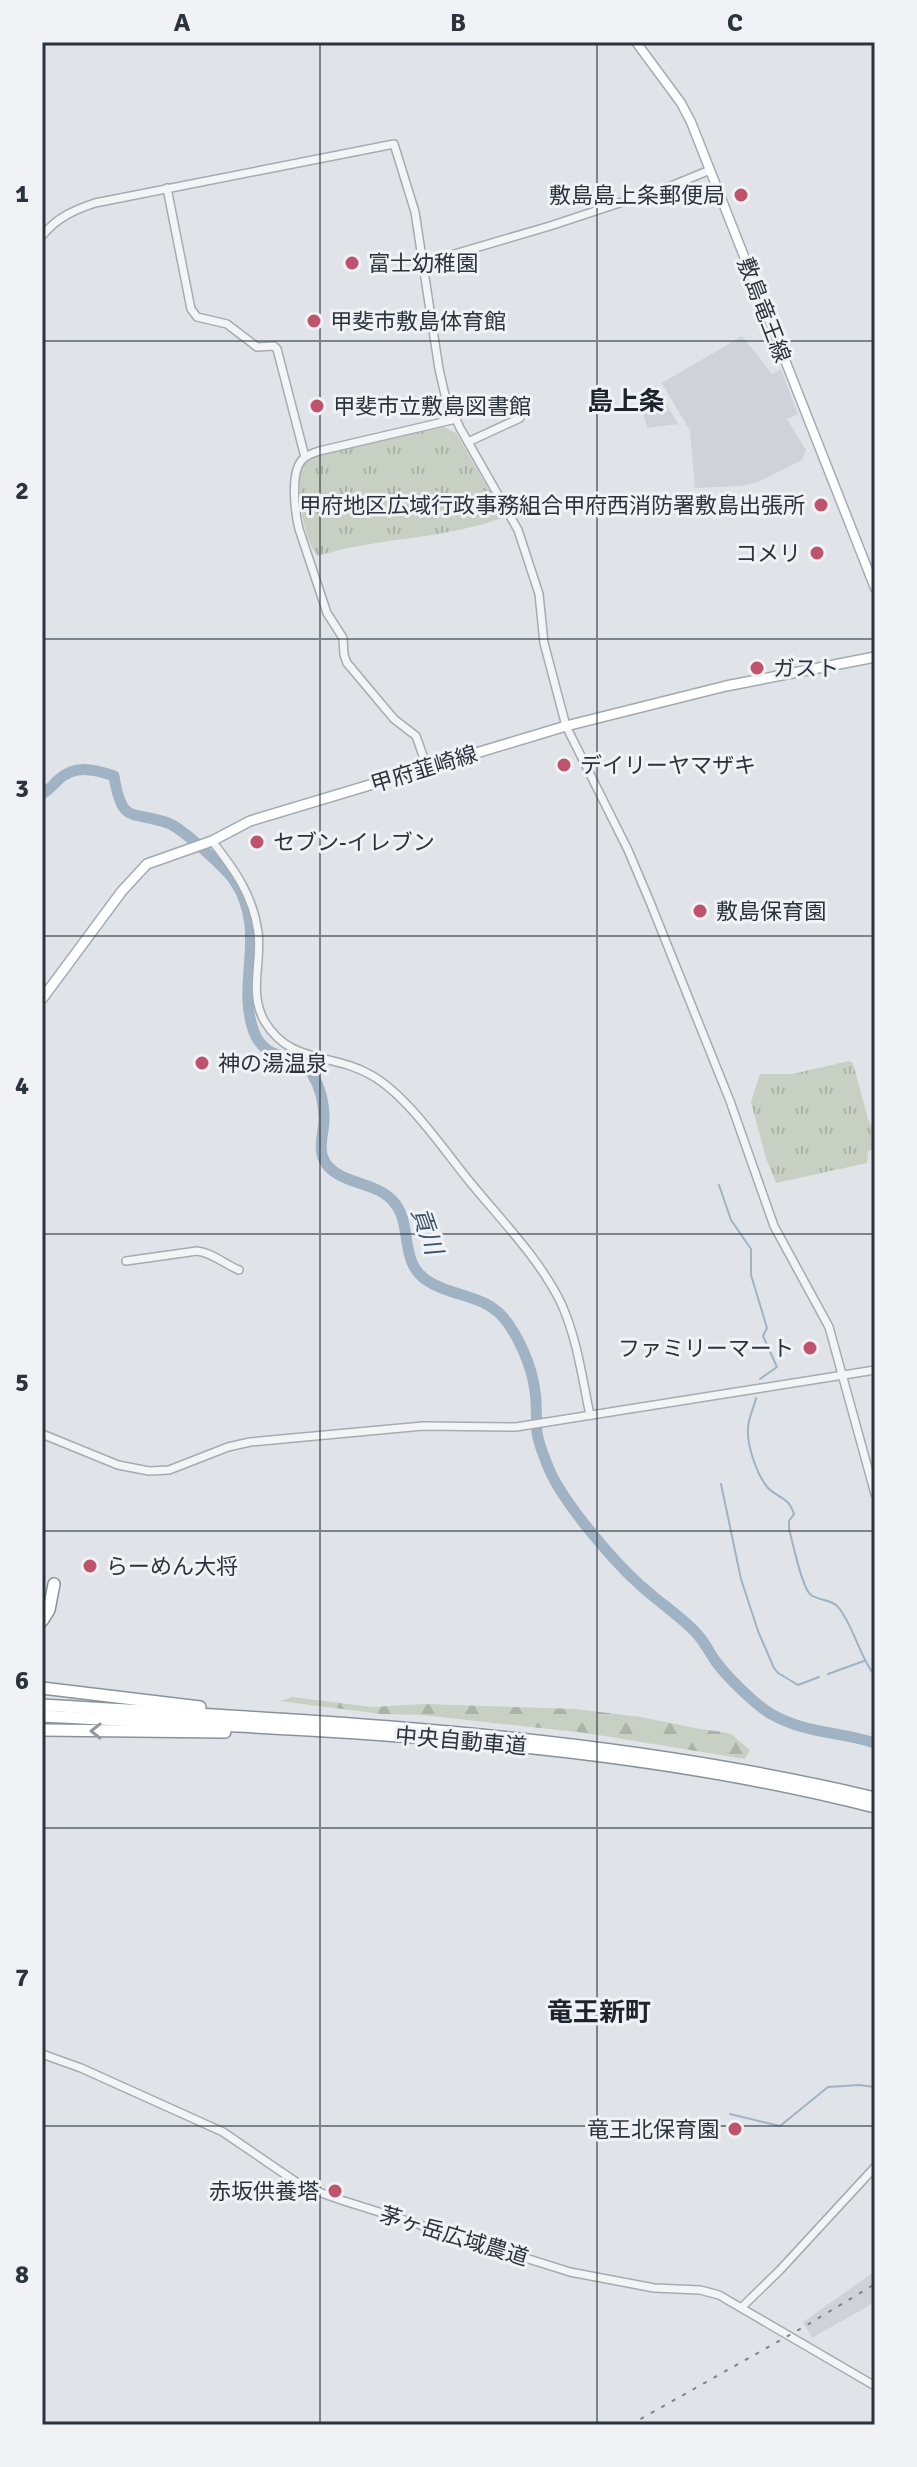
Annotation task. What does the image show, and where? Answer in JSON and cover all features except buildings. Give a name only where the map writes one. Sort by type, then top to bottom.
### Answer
[{"type":"highway","points":[[42,1621],[49,1610],[54,1584]]},
{"type":"highway","points":[[42,1688],[313,1721]]},
{"type":"highway","name":"中央自動車道","points":[[42,1705],[495,1735],[636,1752],[756,1772],[875,1798]]},
{"type":"highway","name":"中央自動車道","points":[[42,1716],[342,1731],[634,1759],[779,1785],[875,1807]]},
{"type":"highway","points":[[42,1730],[184,1733],[342,1731]]},
{"type":"main road","name":"敷島竜王線","points":[[636,42],[681,103],[875,588]]},
{"type":"main road","name":"甲府韮崎線","points":[[42,999],[122,891],[147,864],[211,841],[250,821],[566,726],[715,689],[875,657]]},
{"type":"street","points":[[42,236],[51,225],[77,209],[167,188],[394,144],[415,212],[441,382],[456,419],[518,530],[535,577],[544,643],[566,726],[628,850],[730,1101],[765,1205],[826,1320],[875,1494]]},
{"type":"street","points":[[424,263],[550,226],[710,170]]},
{"type":"street","points":[[167,188],[192,311],[197,317],[227,324],[257,347],[274,346],[277,349],[305,457]]},
{"type":"street","points":[[468,442],[520,418]]},
{"type":"street","points":[[427,767],[416,736],[394,719],[347,663],[340,629],[327,613],[296,516],[296,472],[305,457],[319,451],[456,419]]},
{"type":"street","points":[[211,841],[240,879],[253,909],[258,934],[256,999],[265,1022],[290,1048],[304,1055],[357,1068],[380,1081],[411,1111],[454,1162],[537,1264],[560,1301],[574,1337],[590,1415]]},
{"type":"street","points":[[126,1261],[197,1251],[209,1252],[239,1270]]},
{"type":"street","points":[[42,1434],[118,1465],[149,1471],[169,1470],[228,1447],[250,1442],[408,1427],[532,1425],[875,1370]]},
{"type":"street","name":"茅ヶ岳広域農道","points":[[42,2054],[81,2068],[223,2132],[302,2186],[341,2200],[570,2272],[654,2288],[700,2290],[719,2295],[875,2386]]},
{"type":"street","points":[[742,2307],[875,2167]]},
{"type":"shaded area","points":[[742,336],[772,374],[781,369],[798,414],[787,419],[806,450],[802,460],[758,482],[742,486],[695,488],[690,431],[662,383]]},
{"type":"shaded area","points":[[656,386],[678,424],[647,428],[638,391]]},
{"type":"shaded area","points":[[875,2271],[875,2302],[812,2338],[803,2322]]},
{"type":"green space","points":[[444,427],[456,433],[503,514],[502,518],[456,531],[363,545],[318,556],[308,538],[301,510],[300,482],[305,463],[322,454]]},
{"type":"green space","points":[[849,1061],[853,1063],[868,1119],[875,1132],[875,1149],[868,1151],[867,1163],[776,1183],[751,1102],[760,1074],[792,1074]]},
{"type":"green space","points":[[292,1697],[373,1707],[423,1704],[575,1709],[723,1732],[731,1734],[750,1750],[745,1759],[586,1733],[421,1715],[381,1714],[280,1701]]},
{"type":"waterway","name":"貢川","points":[[42,794],[64,776],[77,770],[92,770],[114,776],[125,809],[137,816],[174,826],[229,874],[244,900],[249,919],[249,1013],[259,1042],[266,1049],[298,1062],[312,1074],[320,1090],[323,1107],[321,1148],[324,1160],[341,1176],[377,1190],[392,1200],[403,1219],[408,1251],[417,1271],[434,1285],[485,1303],[509,1325],[531,1372],[542,1452],[554,1479],[576,1513],[621,1566],[692,1629],[728,1676],[765,1710],[810,1729],[875,1743]]},
{"type":"waterway","points":[[719,1185],[731,1220],[751,1249],[751,1275],[767,1328],[763,1336],[777,1367],[760,1379]]},
{"type":"waterway","points":[[756,1398],[748,1425],[751,1452],[768,1488],[792,1508],[794,1514],[789,1521],[789,1529],[804,1584],[811,1595],[839,1608],[875,1676]]},
{"type":"waterway","points":[[721,1484],[741,1579],[774,1668],[798,1685],[819,1677]]},
{"type":"waterway","points":[[828,1674],[864,1661]]},
{"type":"waterway","points":[[730,2114],[780,2126],[828,2087],[875,2087]]},
{"type":"railway","points":[[630,2425],[875,2284]]},
{"type":"place","name":"敷島島上条郵便局","points":[[741,195]]},
{"type":"place","name":"富士幼稚園","points":[[352,263]]},
{"type":"place","name":"甲斐市敷島体育館","points":[[314,321]]},
{"type":"place","name":"甲斐市立敷島図書館","points":[[317,406]]},
{"type":"place","name":"甲府地区広域行政事務組合甲府西消防署敷島出張所","points":[[821,505]]},
{"type":"place","name":"コメリ","points":[[817,553]]},
{"type":"place","name":"ガスト","points":[[757,668]]},
{"type":"place","name":"デイリーヤマザキ","points":[[564,765]]},
{"type":"place","name":"セブン-イレブン","points":[[257,842]]},
{"type":"place","name":"敷島保育園","points":[[700,911]]},
{"type":"place","name":"神の湯温泉","points":[[202,1063]]},
{"type":"place","name":"ファミリーマート","points":[[810,1348]]},
{"type":"place","name":"らーめん大将","points":[[90,1566]]},
{"type":"place","name":"竜王北保育園","points":[[735,2129]]},
{"type":"place","name":"赤坂供養塔","points":[[335,2191]]},
{"type":"district","name":"島上条","points":[[626,402]]},
{"type":"district","name":"竜王新町","points":[[599,2013]]}]
